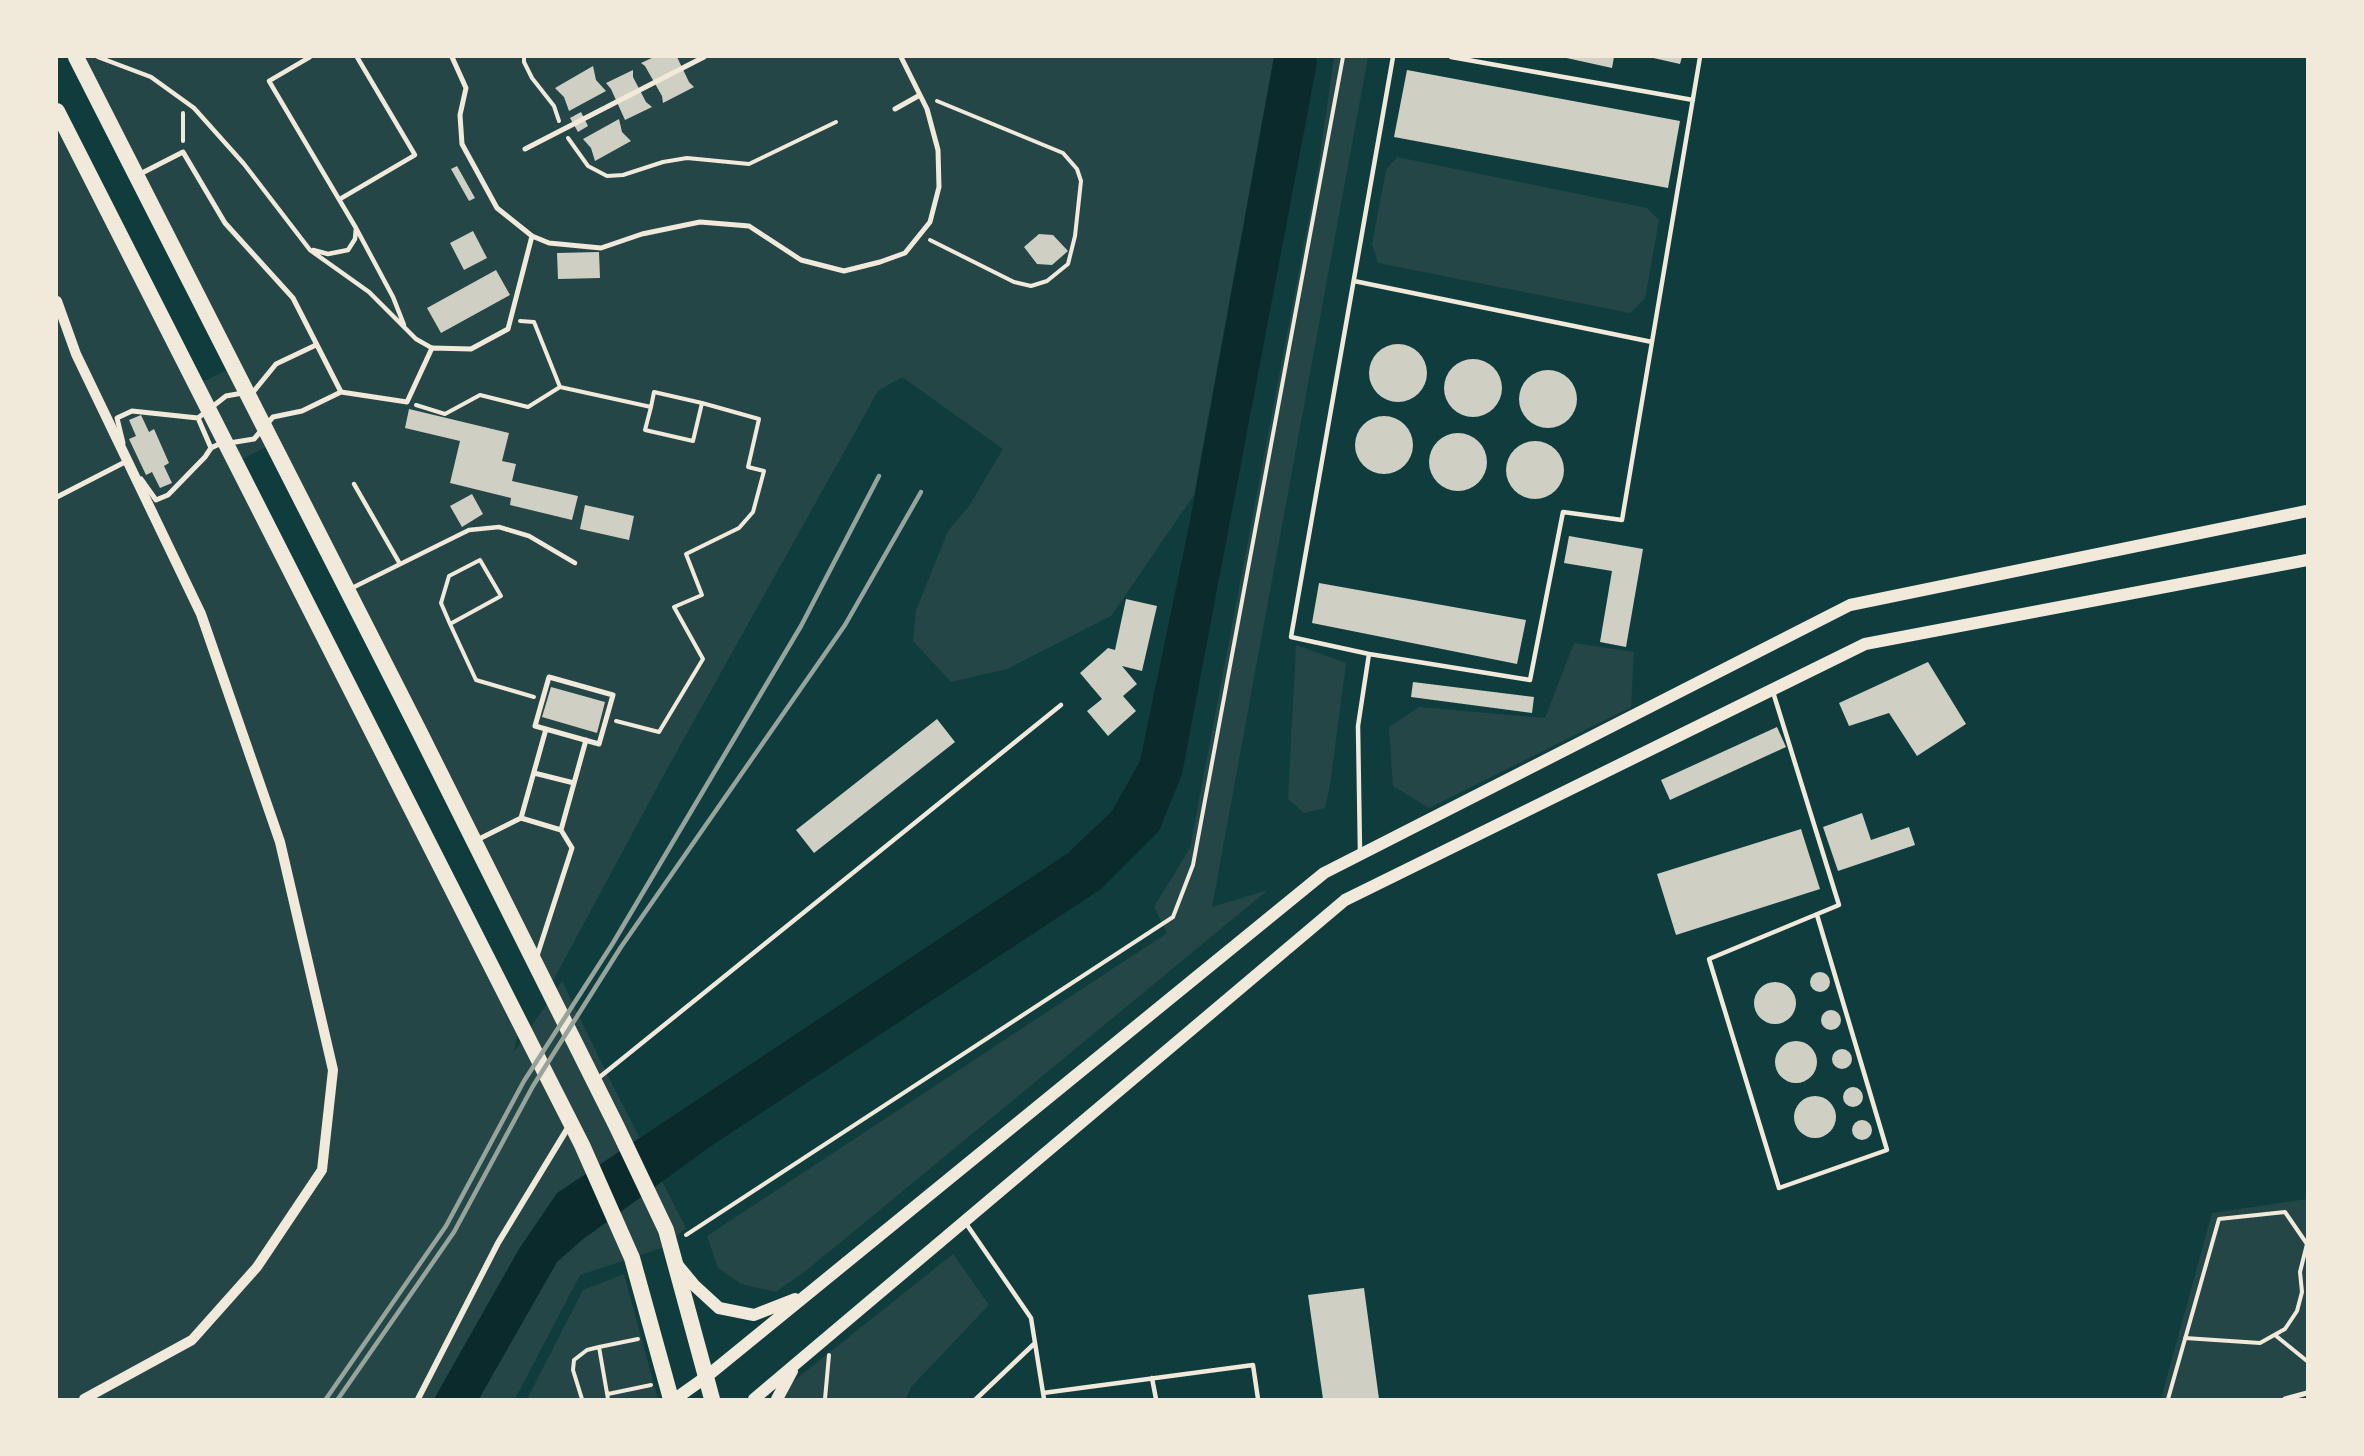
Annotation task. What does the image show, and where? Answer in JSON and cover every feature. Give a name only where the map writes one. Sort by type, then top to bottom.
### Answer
[{"type":"highway","points":[[76,57],[474,842],[666,1228],[712,1399]]},
{"type":"highway","points":[[58,114],[571,1122],[632,1258],[666,1382],[673,1399]]},
{"type":"main road","points":[[673,1399],[706,1377],[1324,873],[1850,606],[2307,511]]},
{"type":"main road","points":[[754,1399],[1345,900],[1865,644],[2307,560]]},
{"type":"main road","points":[[672,1253],[695,1286],[719,1308],[754,1316],[807,1294]]},
{"type":"main road","points":[[777,1399],[795,1364]]},
{"type":"street","points":[[452,57],[466,88],[460,115],[462,144],[497,208],[532,236],[549,243],[601,248],[642,234],[700,222],[749,226],[801,260],[844,271],[904,253],[930,222],[939,187],[938,150],[927,109],[901,57]]},
{"type":"street","points":[[525,149],[704,57]]},
{"type":"street","points":[[895,110],[920,94]]},
{"type":"street","points":[[137,175],[183,152],[225,223],[293,298],[341,392]]},
{"type":"street","points":[[316,345],[276,364],[254,391],[226,396],[198,418],[132,411],[117,418],[128,461],[156,500],[168,495],[206,457],[211,448],[254,439],[273,417],[303,411],[341,392],[407,402],[432,348],[471,349],[508,329],[532,236]]},
{"type":"street","points":[[57,300],[76,354],[201,614],[280,842],[333,1070],[322,1170],[257,1267],[192,1340],[84,1399]]},
{"type":"street","points":[[198,418],[211,448]]},
{"type":"street","points":[[57,497],[128,461]]},
{"type":"street","points":[[549,677],[613,695],[607,718],[599,744],[536,726],[549,677]]},
{"type":"street","points":[[521,818],[546,729]]},
{"type":"street","points":[[561,830],[586,740]]},
{"type":"street","points":[[534,772],[574,783]]},
{"type":"street","points":[[474,842],[521,818],[561,830],[572,848],[534,964]]},
{"type":"street","points":[[418,1399],[498,1243],[571,1122]]},
{"type":"street","points":[[2285,1399],[2307,1393]]},
{"type":"lane","points":[[98,57],[151,77],[194,108],[244,164],[310,250],[369,292],[416,339],[432,348]]},
{"type":"lane","points":[[310,57],[269,81],[356,228],[393,297],[405,327]]},
{"type":"lane","points":[[340,200],[415,155],[357,57]]},
{"type":"lane","points":[[1394,57],[1291,637],[1369,654],[1530,680],[1563,512],[1622,520],[1700,57]]},
{"type":"lane","points":[[1451,57],[1693,100]]},
{"type":"lane","points":[[310,250],[328,254],[348,250],[355,239],[356,228]]},
{"type":"lane","points":[[1354,281],[1652,342]]},
{"type":"lane","points":[[354,484],[400,564]]},
{"type":"lane","points":[[347,590],[469,530],[499,527],[529,536],[575,563]]},
{"type":"lane","points":[[1360,855],[1358,726],[1369,654]]},
{"type":"lane","points":[[1773,689],[1839,904],[1709,959],[1779,1188],[1887,1150],[1817,915]]},
{"type":"lane","points":[[594,1081],[1061,705]]},
{"type":"lane","points":[[964,1222],[1031,1318],[1043,1396],[1152,1378],[1253,1365],[1258,1399]]},
{"type":"lane","points":[[976,1399],[1035,1343]]},
{"type":"lane","points":[[1152,1378],[1156,1399]]},
{"type":"path","points":[[524,57],[532,78],[554,106],[561,129],[588,166],[607,176],[623,175],[663,162],[687,158],[749,164],[836,122]]},
{"type":"path","points":[[672,1253],[1173,917],[1193,865],[1343,57]]},
{"type":"path","points":[[920,94],[1063,153],[1077,169],[1081,181],[1076,236],[1068,264],[1047,281],[1031,286],[1014,282],[920,234]]},
{"type":"path","points":[[183,100],[183,152]]},
{"type":"path","points":[[510,320],[534,322],[560,387]]},
{"type":"path","points":[[407,402],[446,414],[480,395],[528,407],[560,387],[651,407]]},
{"type":"path","points":[[607,718],[659,732],[703,659],[674,607],[702,595],[686,554],[739,528],[753,513],[764,471],[748,467],[759,419],[702,403],[654,392],[645,430],[693,441],[702,403]]},
{"type":"path","points":[[450,624],[501,596],[480,560],[449,576],[441,603],[450,624],[476,680],[543,699]]},
{"type":"path","points":[[2168,1399],[2219,1220],[2285,1212],[2307,1244],[2300,1272],[2302,1292],[2297,1311],[2285,1329],[2260,1343],[2186,1338]]},
{"type":"path","points":[[825,1399],[831,1334]]},
{"type":"path","points":[[582,1399],[573,1370],[574,1360],[587,1350],[654,1335]]},
{"type":"path","points":[[2275,1335],[2307,1361]]},
{"type":"path","points":[[599,1347],[608,1397],[666,1382]]},
{"type":"shaded area","points":[[76,57],[1274,57],[1194,495],[1111,616],[1007,669],[951,682],[913,641],[916,610],[948,531],[969,506],[1003,449],[902,377],[878,391],[666,771],[548,990],[272,444],[236,462],[520,1023],[514,1052],[562,981],[686,1228],[662,1248],[580,1275],[515,1399],[57,1399],[57,111],[196,385],[234,367]]},
{"type":"shaded area","points":[[1274,57],[1316,57],[1317,63],[1182,774],[1159,831],[1101,889],[711,1146],[582,1240],[557,1262],[479,1399],[434,1399],[519,1249],[557,1193],[1068,853],[1112,811],[1140,761],[1190,521]]},
{"type":"shaded area","points":[[1334,57],[1368,57],[1212,907],[1268,890],[807,1270],[776,1292],[741,1284],[718,1268],[707,1236],[1167,933],[1154,907],[1190,848],[1318,170]]},
{"type":"shaded area","points":[[1397,157],[1647,208],[1659,220],[1645,299],[1630,313],[1378,263],[1372,244],[1386,170]]},
{"type":"shaded area","points":[[1574,643],[1634,652],[1631,707],[1429,808],[1393,786],[1389,727],[1419,707],[1545,718]]},
{"type":"shaded area","points":[[1296,645],[1346,663],[1325,808],[1304,813],[1288,799]]},
{"type":"shaded area","points":[[2307,1199],[2307,1393],[2285,1399],[2161,1399],[2212,1213]]},
{"type":"shaded area","points":[[953,1254],[989,1305],[911,1387],[906,1399],[771,1399]]},
{"type":"shaded area","points":[[624,1274],[658,1399],[527,1399],[583,1290]]},
{"type":"building","points":[[654,57],[677,57],[689,82],[694,87],[663,103],[662,96],[641,63]]},
{"type":"building","points":[[1562,57],[1614,57],[1612,68]]},
{"type":"building","points":[[1649,57],[1682,57],[1680,64]]},
{"type":"building","points":[[593,66],[596,80],[606,91],[569,111],[564,97],[555,88]]},
{"type":"building","points":[[633,70],[633,77],[646,102],[652,107],[625,120],[606,83]]},
{"type":"building","points":[[1407,70],[1680,121],[1668,188],[1394,137]]},
{"type":"building","points":[[581,112],[588,126],[578,132],[570,118]]},
{"type":"building","points":[[619,119],[622,132],[631,141],[595,161],[591,148],[583,139]]},
{"type":"building","points":[[457,166],[475,198],[469,201],[451,169]]},
{"type":"building","points":[[473,231],[487,258],[464,270],[450,243]]},
{"type":"building","points":[[1039,234],[1053,235],[1068,251],[1052,265],[1037,264],[1024,247]]},
{"type":"building","points":[[599,252],[600,278],[558,279],[557,253]]},
{"type":"building","points":[[496,270],[510,295],[441,333],[427,308]]},
{"type":"building","points":[[1392,344],[1404,344],[1419,352],[1427,367],[1427,379],[1419,394],[1404,402],[1392,402],[1377,394],[1369,379],[1369,367],[1377,352]]},
{"type":"building","points":[[1467,359],[1479,359],[1494,367],[1502,382],[1502,394],[1494,409],[1479,417],[1467,417],[1452,409],[1444,394],[1444,382],[1452,367]]},
{"type":"building","points":[[1542,370],[1554,370],[1569,378],[1577,393],[1577,405],[1569,420],[1554,428],[1542,428],[1527,420],[1519,405],[1519,393],[1527,378]]},
{"type":"building","points":[[409,409],[509,433],[502,461],[516,464],[512,481],[578,496],[572,520],[510,505],[511,498],[450,483],[460,441],[405,428]]},
{"type":"building","points":[[141,415],[149,432],[154,429],[169,463],[164,466],[172,483],[160,488],[152,472],[146,475],[129,439],[136,436],[129,420]]},
{"type":"building","points":[[1378,416],[1390,416],[1405,424],[1413,439],[1413,451],[1405,466],[1390,474],[1378,474],[1363,466],[1355,451],[1355,439],[1363,424]]},
{"type":"building","points":[[1452,433],[1464,433],[1479,441],[1487,456],[1487,468],[1479,483],[1464,491],[1452,491],[1437,483],[1429,468],[1429,456],[1437,441]]},
{"type":"building","points":[[1529,441],[1541,441],[1556,449],[1564,464],[1564,476],[1556,491],[1541,499],[1529,499],[1514,491],[1506,476],[1506,464],[1514,449]]},
{"type":"building","points":[[472,494],[483,514],[462,527],[450,506]]},
{"type":"building","points":[[585,505],[634,516],[629,540],[580,529]]},
{"type":"building","points":[[1569,536],[1643,549],[1626,647],[1600,642],[1612,571],[1564,563]]},
{"type":"building","points":[[1319,583],[1526,620],[1517,664],[1312,623]]},
{"type":"building","points":[[1126,599],[1157,606],[1142,671],[1122,666],[1137,684],[1123,696],[1136,711],[1108,736],[1087,711],[1102,699],[1080,673],[1108,648],[1115,650]]},
{"type":"building","points":[[1928,662],[1966,724],[1917,756],[1889,713],[1849,726],[1839,703]]},
{"type":"building","points":[[1413,682],[1534,697],[1532,713],[1411,697]]},
{"type":"building","points":[[551,687],[605,702],[597,733],[542,717]]},
{"type":"building","points":[[937,719],[955,742],[814,853],[796,830]]},
{"type":"building","points":[[1777,727],[1786,747],[1670,800],[1661,780]]},
{"type":"building","points":[[1862,813],[1871,840],[1909,827],[1915,845],[1838,871],[1823,827]]},
{"type":"building","points":[[1801,829],[1820,889],[1676,935],[1657,874]]},
{"type":"building","points":[[1820,972],[1827,975],[1830,982],[1827,989],[1820,992],[1813,989],[1810,982],[1813,975]]},
{"type":"building","points":[[1775,982],[1790,988],[1796,1003],[1790,1018],[1775,1024],[1760,1018],[1754,1003],[1760,988]]},
{"type":"building","points":[[1831,1010],[1838,1013],[1841,1020],[1838,1027],[1831,1030],[1824,1027],[1821,1020],[1824,1013]]},
{"type":"building","points":[[1796,1041],[1811,1047],[1817,1062],[1811,1077],[1796,1083],[1781,1077],[1775,1062],[1781,1047]]},
{"type":"building","points":[[1842,1049],[1849,1052],[1852,1059],[1849,1066],[1842,1069],[1835,1066],[1832,1059],[1835,1052]]},
{"type":"building","points":[[1853,1087],[1860,1090],[1863,1097],[1860,1104],[1853,1107],[1846,1104],[1843,1097],[1846,1090]]},
{"type":"building","points":[[1815,1096],[1830,1102],[1836,1117],[1830,1132],[1815,1138],[1800,1132],[1794,1117],[1800,1102]]},
{"type":"building","points":[[1862,1120],[1869,1123],[1872,1130],[1869,1137],[1862,1140],[1855,1137],[1852,1130],[1855,1123]]},
{"type":"building","points":[[1364,1288],[1379,1399],[1323,1399],[1308,1295]]},
{"type":"railway","points":[[326,1399],[446,1226],[524,1081],[613,943],[801,626],[879,476]]},
{"type":"railway","points":[[338,1399],[454,1232],[533,1086],[621,947],[845,625],[921,492]]}]
